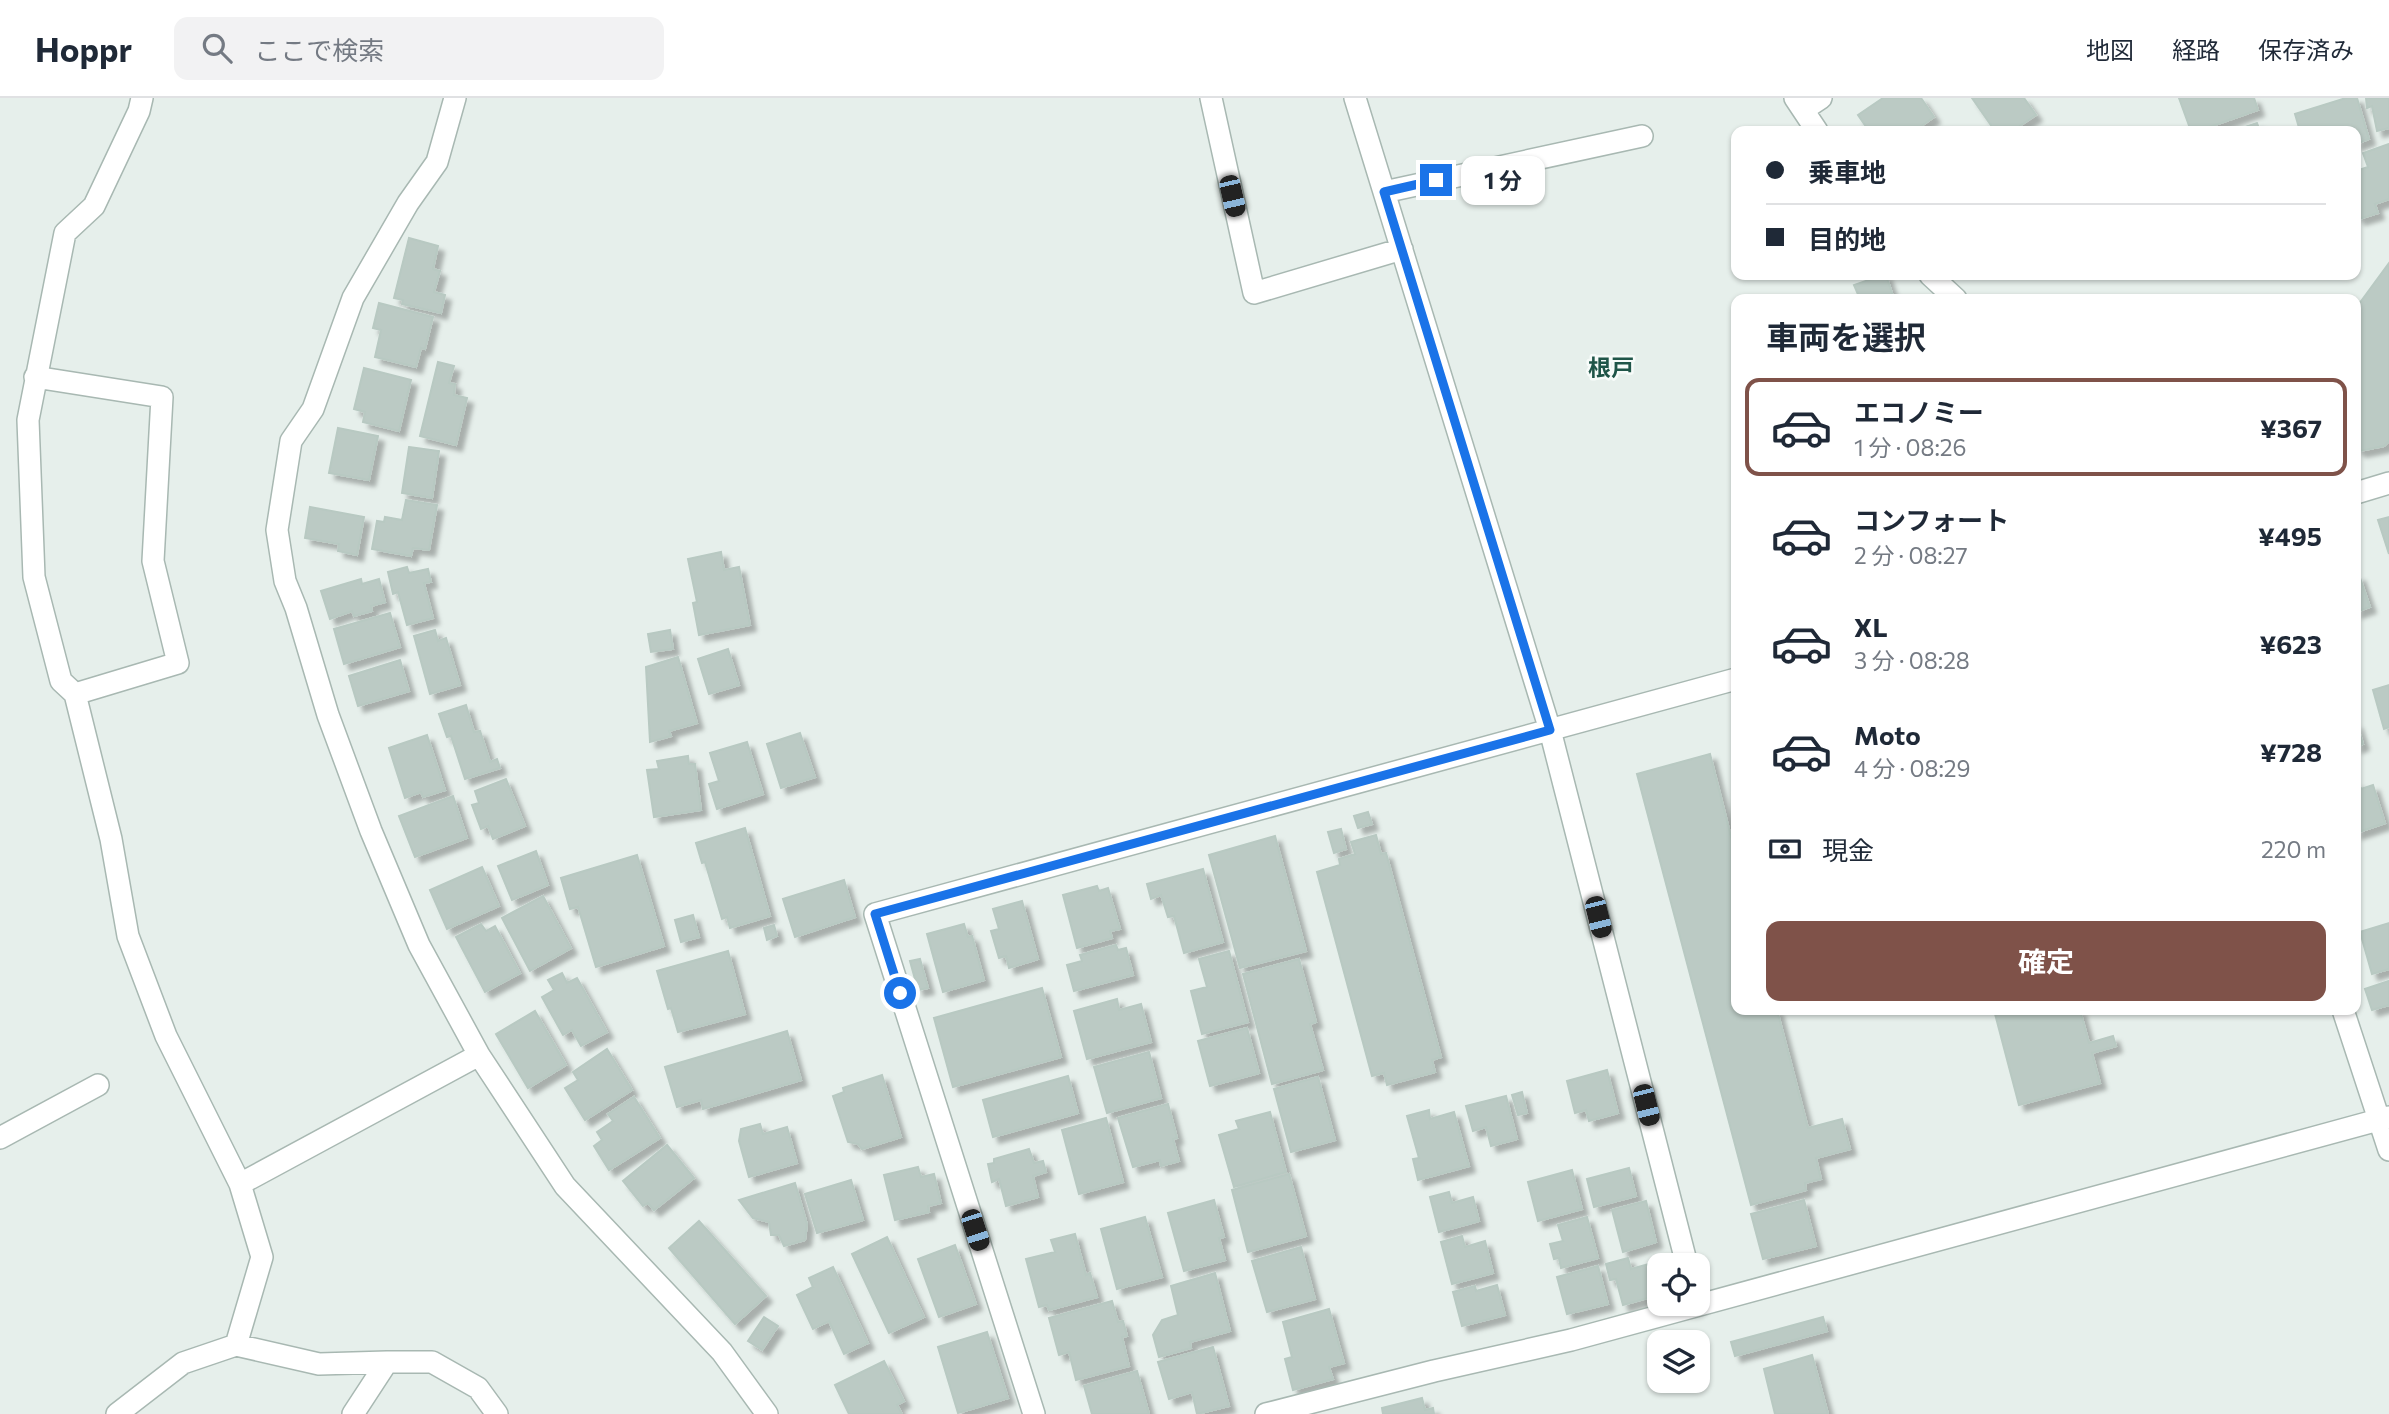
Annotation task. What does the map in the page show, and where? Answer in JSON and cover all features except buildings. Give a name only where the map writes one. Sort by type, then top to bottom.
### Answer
[{"type":"street","points":[[142,98],[139,111],[94,206],[65,233],[28,420],[34,577],[61,681],[75,694],[111,839],[128,936],[166,1036],[240,1184],[262,1257],[236,1345]]},
{"type":"street","points":[[455,98],[437,162],[408,203],[353,298],[313,409],[291,441],[277,530],[285,581],[296,608],[328,715],[371,831],[419,945],[479,1055],[565,1186],[722,1352],[767,1414]]},
{"type":"street","points":[[1211,98],[1254,293],[1402,249]]},
{"type":"street","points":[[1355,98],[1550,730],[1684,1253]]},
{"type":"street","points":[[1806,102],[1815,126]]},
{"type":"street","points":[[1384,192],[1642,136]]},
{"type":"street","points":[[1935,280],[1951,294]]},
{"type":"street","points":[[35,377],[162,397],[153,561],[178,663],[75,694]]},
{"type":"street","points":[[2361,491],[2389,483]]},
{"type":"street","points":[[1034,1414],[875,914],[1731,680]]},
{"type":"street","points":[[2345,1015],[2384,1119],[2389,1150]]},
{"type":"street","points":[[240,1184],[479,1055]]},
{"type":"street","points":[[0,1138],[99,1085]]},
{"type":"street","points":[[1710,1301],[2384,1119]]},
{"type":"street","points":[[1266,1414],[1420,1374],[1571,1340],[1657,1316]]},
{"type":"street","points":[[117,1414],[183,1363],[236,1345],[319,1364],[432,1362],[478,1388],[498,1414]]},
{"type":"street","points":[[353,1414],[387,1362]]},
{"type":"district","name":"根戸","points":[[1611,367]]},
{"type":"route","points":[[900,993],[875,914],[1550,730],[1384,192],[1436,180]]}]
